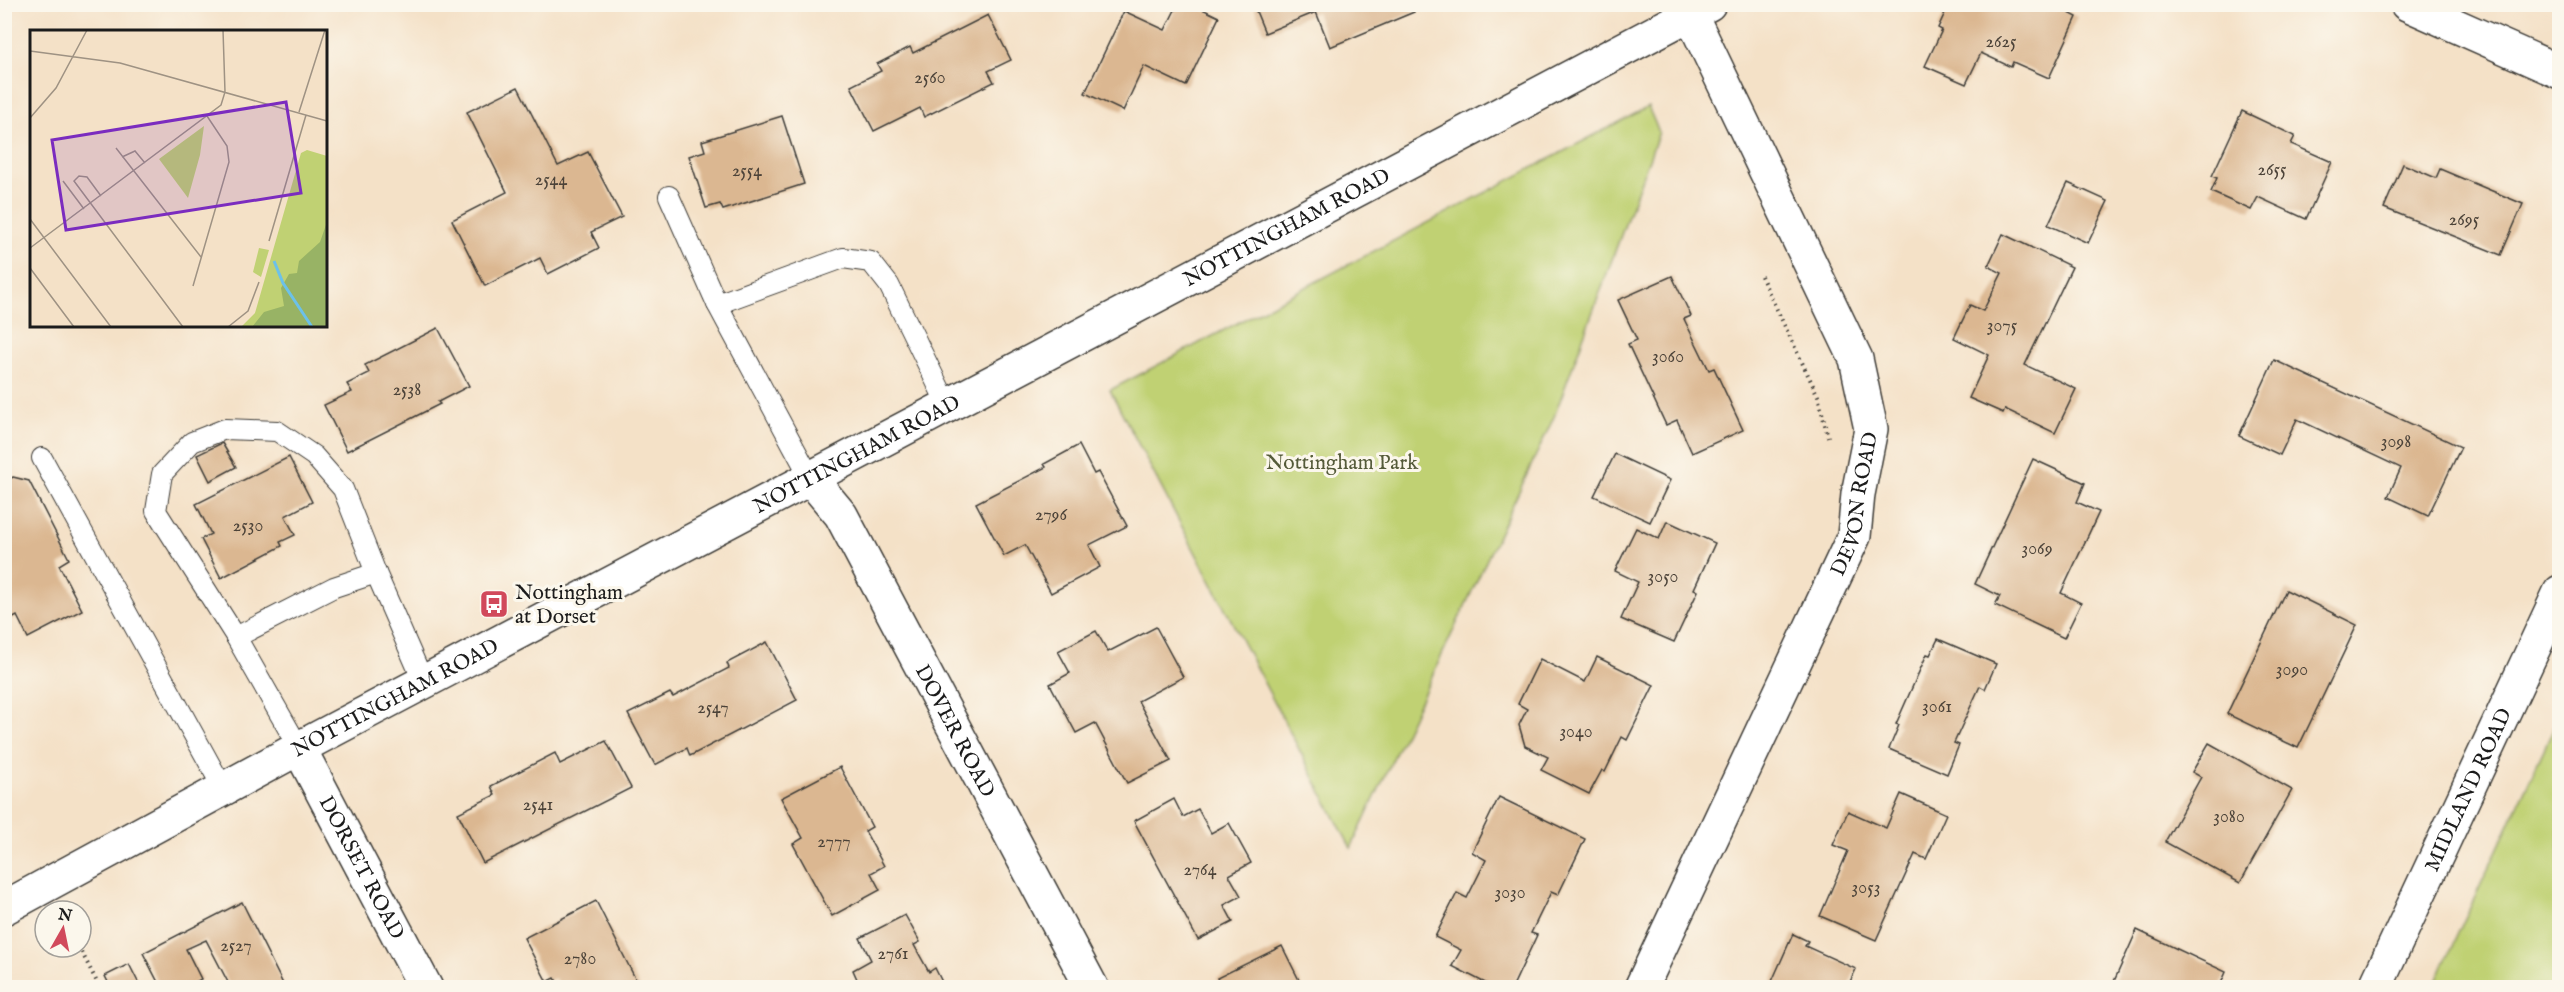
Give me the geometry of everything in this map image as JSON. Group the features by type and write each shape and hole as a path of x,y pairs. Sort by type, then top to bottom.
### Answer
{"street":[{"path":"2407,4 2559,72"},
{"name":"NOTTINGHAM ROAD","path":"4,908 299,748 1700,10"},
{"name":"DEVON ROAD","path":"1641,987 1854,536 1858,494 1871,429 1856,359 1700,10"},
{"name":"DOVER ROAD","path":"811,479 841,515 1092,987"},
{"name":"MIDLAND ROAD","path":"2375,987 2559,592"},
{"name":"DORSET ROAD","path":"299,748 426,987"}],"lane":[{"path":"669,195 717,304 811,479"},
{"path":"717,304 843,258 871,262 889,285 948,406"},
{"path":"299,748 236,637 156,511 162,474 192,442 225,429 277,431 314,456 343,489 376,573 424,683"},
{"path":"42,458 224,790"},
{"path":"236,637 334,587 376,573"}],"path":[{"path":"1761,276 1818,396 1829,442"},
{"path":"85,959 100,987"}],"green space":[{"name":"Nottingham Park","path":"1648,107 1659,132 1554,417 1351,848 1110,390"},
{"path":"2559,717 2559,987 2433,987"}],"building":[{"path":"1178,4 1192,4 1219,17 1186,86 1144,66 1123,111 1085,93 1124,11 1165,30"},
{"path":"1253,4 1411,4 1414,12 1330,47 1316,12 1265,33"},
{"path":"1949,4 2052,4 2077,17 2049,78 2013,62 2011,67 1981,53 1966,84 1925,66 1942,30 1938,28"},
{"path":"988,15 1011,60 988,71 994,82 924,117 920,108 874,131 851,86 881,71 877,64 910,47 913,53"},
{"path":"518,87 558,166 588,152 622,217 591,232 599,248 548,274 540,258 485,286 452,220 507,192 467,112"},
{"path":"2242,111 2295,136 2291,144 2332,162 2306,219 2258,197 2251,210 2211,192 2217,178 2212,176"},
{"path":"782,116 804,184 723,210 720,204 706,208 689,156 705,151 702,141"},
{"path":"2403,164 2436,178 2440,169 2523,204 2501,255 2384,208"},
{"path":"2068,183 2108,201 2088,243 2048,225"},
{"path":"2003,234 2072,267 2025,365 2076,389 2055,433 2005,409 2003,413 1969,398 1989,355 1954,338 1970,305 1983,311 2002,273 1988,266"},
{"path":"1672,276 1691,316 1684,319 1709,370 1714,368 1743,430 1692,453 1677,420 1666,425 1628,344 1637,340 1618,300"},
{"path":"438,328 469,386 438,402 440,404 347,451 324,405 352,392 347,384 369,373 365,365"},
{"path":"2274,360 2461,447 2428,516 2388,497 2401,468 2297,419 2280,455 2239,436"},
{"path":"222,443 236,467 210,481 197,455"},
{"path":"1079,445 1094,474 1098,472 1127,526 1089,545 1100,567 1051,593 1025,545 1004,556 976,503 1046,467 1044,464"},
{"path":"1615,454 1670,480 1650,522 1594,496"},
{"path":"289,457 312,502 285,516 295,535 280,542 282,546 221,578 201,539 211,534 196,504"},
{"path":"2033,459 2085,483 2077,502 2099,512 2061,593 2081,603 2064,638 1995,605 2000,596 1975,584"},
{"path":"13,477 29,481 69,559 59,565 82,610 28,638 17,616 4,623 4,482"},
{"path":"1667,521 1715,543 1694,589 1698,591 1674,642 1621,619 1638,582 1615,571 1636,528 1659,539"},
{"path":"2286,590 2357,625 2298,748 2227,714"},
{"path":"1156,627 1183,677 1138,701 1171,761 1127,783 1095,723 1076,733 1050,684 1070,673 1058,651 1096,631 1108,652"},
{"path":"1938,639 1996,664 1985,689 1980,686 1954,743 1959,745 1947,774 1889,749 1899,725 1896,724 1927,654 1930,655"},
{"path":"767,642 797,700 690,756 687,748 655,765 628,714 670,693 673,697 729,668 727,663"},
{"path":"1597,657 1654,685 1627,740 1622,737 1605,772 1602,770 1589,794 1541,770 1548,757 1525,746 1519,725 1527,709 1518,704 1540,659 1585,682"},
{"path":"606,741 631,788 483,863 458,813 495,795 491,786 555,753 560,764"},
{"path":"2209,743 2292,790 2240,883 2165,842 2201,777 2192,772"},
{"path":"840,767 872,827 865,831 884,866 871,873 880,890 832,916 793,844 803,838 781,798"},
{"path":"1901,794 1946,814 1926,859 1915,854 1876,940 1820,916 1848,851 1833,845 1848,811 1886,828"},
{"path":"1499,797 1585,839 1558,895 1551,892 1531,933 1537,935 1512,988 1495,988 1452,966 1461,950 1435,937 1457,893 1467,898 1486,860 1472,852"},
{"path":"1174,799 1183,817 1198,809 1211,833 1229,823 1251,863 1229,875 1241,896 1224,905 1233,922 1198,940 1134,821"},
{"path":"596,901 640,988 560,988 555,978 547,982 524,938"},
{"path":"242,902 285,988 231,988 206,940 186,949 201,979 185,988 161,988 143,953"},
{"path":"905,915 920,942 914,945 929,972 935,968 945,988 861,988 853,970 871,960 860,938"},
{"path":"2137,930 2226,972 2219,988 2111,988"},
{"path":"1793,934 1808,941 1805,946 1856,969 1847,988 1769,988"},
{"path":"1282,946 1303,988 1222,988 1217,978"},
{"path":"129,964 141,988 111,988 105,976"}],"place":[{"name":"Nottingham at Dorset","path":"494,604"}]}
